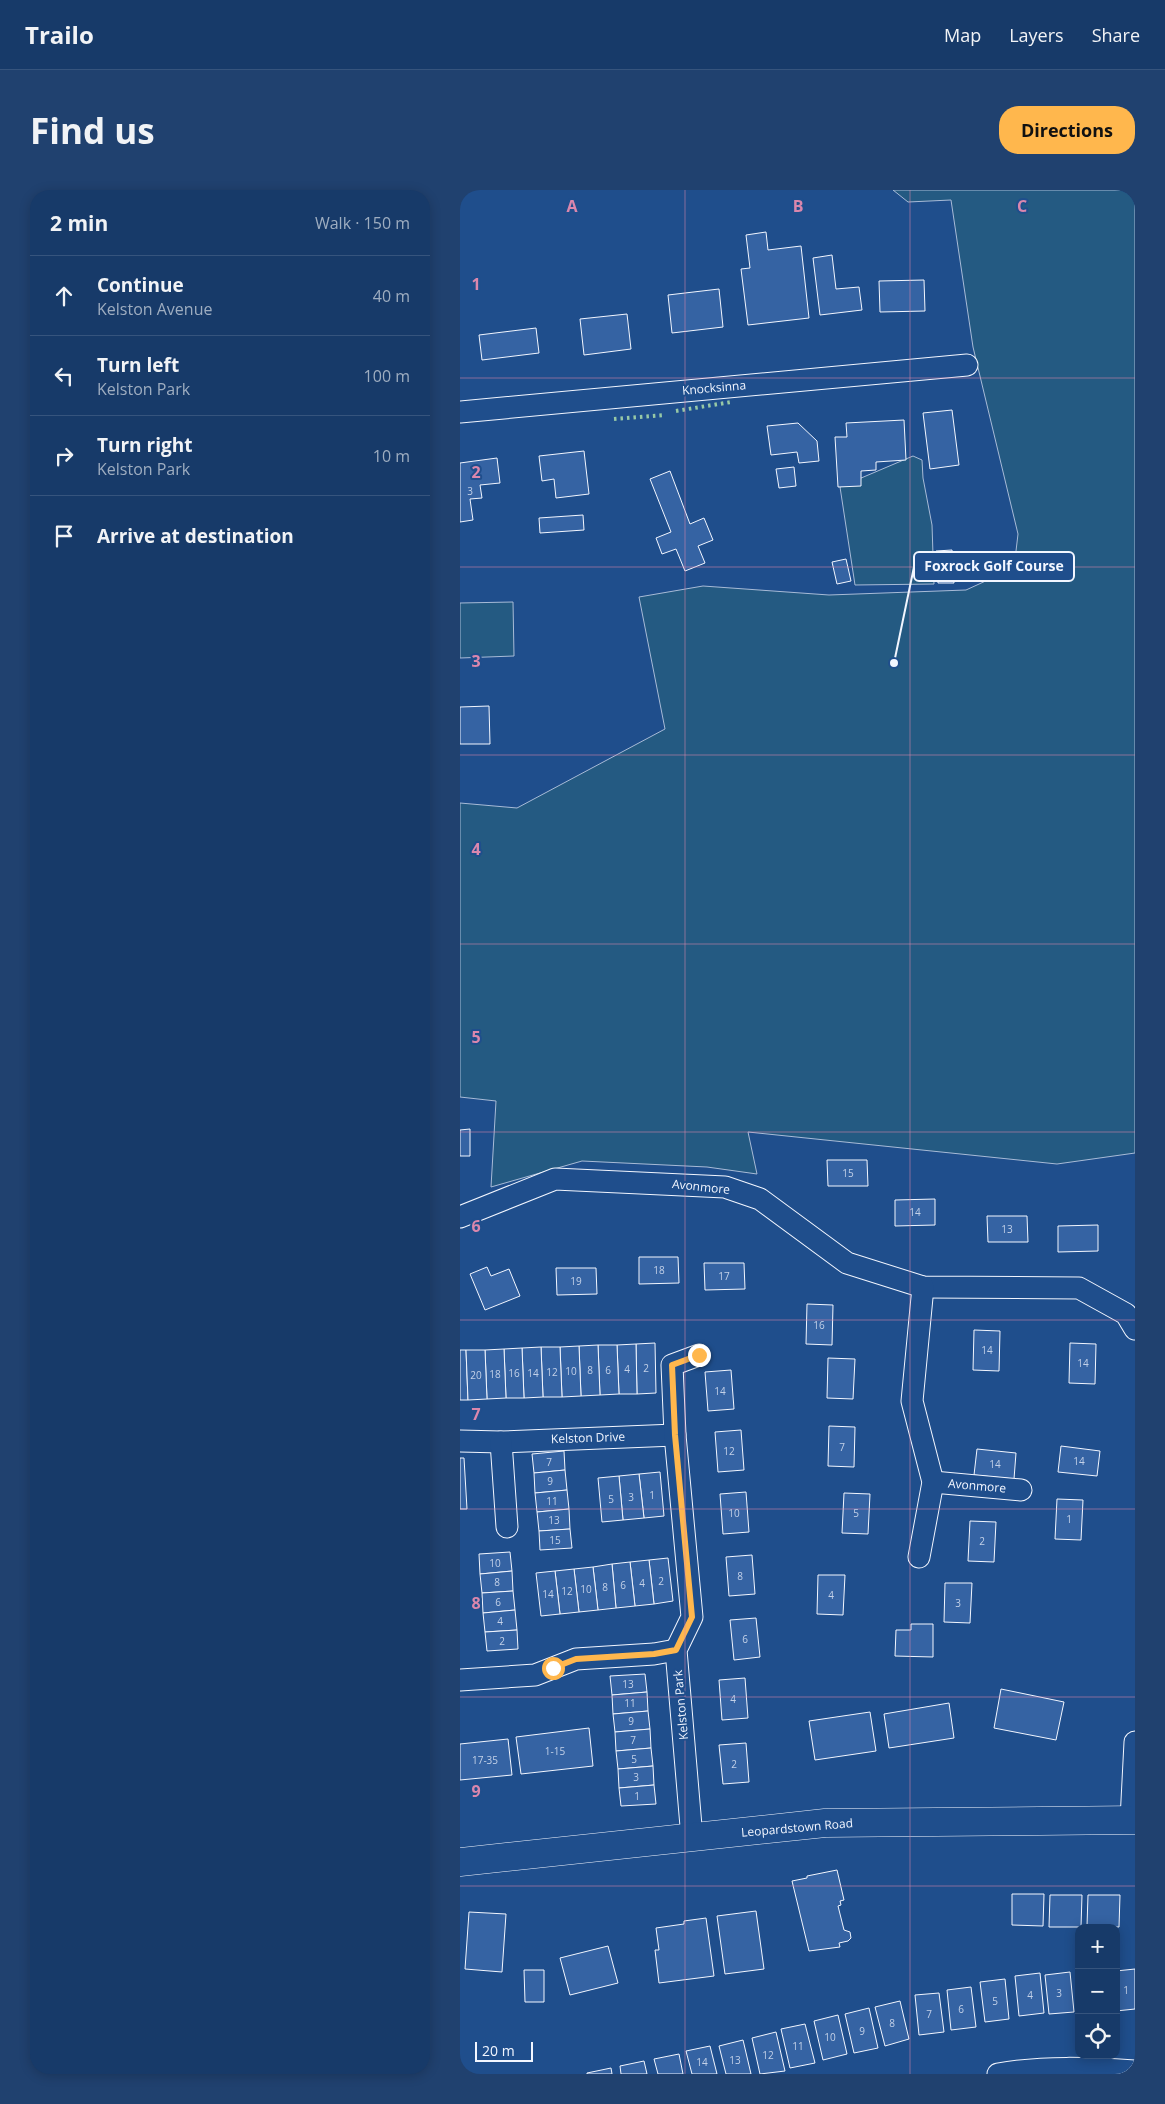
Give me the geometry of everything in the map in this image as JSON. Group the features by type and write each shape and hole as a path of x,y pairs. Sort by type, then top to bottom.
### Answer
{"main road":[{"name":"Leopardstown Road","path":"460,1862 825,1824 1133,1820"}],"street":[{"name":"Knocksinna","path":"460,412 968,365"},
{"name":"Avonmore","path":"460,1217 555,1179 725,1188 760,1199 847,1263 923,1287 1079,1288 1126,1314 1135,1329"},
{"name":"Avonmore","path":"919,1557 933,1482 912,1401 923,1287"},
{"path":"460,1680 535,1675 576,1659 654,1654 676,1650 692,1617 675,1435 672,1365 699,1355"},
{"name":"Kelston Drive","path":"460,1441 501,1442 675,1435"},
{"path":"501,1442 507,1528"},
{"name":"Avonmore","path":"933,1482 1021,1490"},
{"name":"Kelston Park","path":"676,1650 692,1838"},
{"path":"1133,1820 1135,1742"},
{"path":"998,2074 1022,2070 1068,2072 1096,2069 1135,2070"}],"shaded area":[{"path":"893,190 1135,190 1135,1153 1057,1164 748,1132 757,1174 707,1167 582,1161 491,1187 496,1101 460,1097 460,803 517,808 665,729 639,597 703,586 829,595 966,590 1014,568 1018,534 973,347 951,200 908,202"},
{"path":"913,456 922,460 923,478 932,525 934,584 855,585 840,487"},
{"path":"513,602 514,656 460,658 460,603"}],"building":[{"path":"766,232 768,250 801,246 809,318 748,325 741,269 750,268 746,235"},
{"path":"832,255 836,289 859,287 862,310 820,315 813,258"},
{"path":"924,280 925,311 880,312 879,281"},
{"path":"719,289 723,327 672,333 668,295"},
{"path":"627,314 631,349 584,355 580,319"},
{"path":"536,328 539,353 482,360 479,335"},
{"path":"952,410 959,465 930,469 923,413"},
{"path":"904,420 906,460 876,462 876,470 861,471 861,486 838,487 835,437 847,437 846,423"},
{"path":"798,423 817,441 819,461 799,463 797,452 771,455 767,426"},
{"path":"584,451 589,494 556,498 554,479 542,481 539,456"},
{"path":"497,458 500,483 480,485 482,498 470,499 473,520 460,522 460,463"},
{"path":"794,467 796,486 779,488 776,469"},
{"path":"670,471 690,524 704,518 713,540 698,546 705,563 685,571 676,549 662,554 656,538 671,532 650,479"},
{"path":"583,515 584,530 540,533 539,518"},
{"path":"952,550 954,583 938,583 936,551"},
{"path":"846,559 851,581 837,584 832,562"},
{"path":"489,706 490,744 460,744 460,707"},
{"path":"470,1129 470,1156 460,1156 460,1130"},
{"path":"827,1160 867,1160 868,1186 828,1186"},
{"path":"935,1199 935,1225 895,1226 895,1200"},
{"path":"987,1216 1027,1216 1028,1242 988,1242"},
{"path":"1098,1225 1098,1251 1058,1252 1058,1226"},
{"path":"639,1257 678,1257 679,1283 639,1284"},
{"path":"704,1263 744,1263 745,1289 705,1290"},
{"path":"487,1267 491,1276 509,1269 520,1296 485,1310 470,1274"},
{"path":"556,1268 596,1268 597,1294 557,1295"},
{"path":"807,1304 833,1305 832,1345 806,1344"},
{"path":"974,1330 1000,1331 999,1371 973,1370"},
{"path":"655,1343 656,1393 637,1394 636,1344"},
{"path":"1070,1343 1096,1344 1095,1384 1069,1383"},
{"path":"636,1344 637,1394 619,1394 617,1345"},
{"path":"598,1345 617,1345 619,1394 600,1395"},
{"path":"598,1345 600,1395 581,1396 579,1346"},
{"path":"579,1346 581,1396 562,1397 560,1347"},
{"path":"541,1347 560,1347 562,1397 543,1397"},
{"path":"541,1347 543,1397 524,1398 522,1348"},
{"path":"522,1348 524,1398 506,1398 504,1349"},
{"path":"504,1349 506,1398 487,1399 485,1350"},
{"path":"460,1350 466,1350 468,1400 460,1400"},
{"path":"466,1350 485,1350 487,1399 468,1400"},
{"path":"828,1358 855,1359 853,1399 827,1398"},
{"path":"731,1370 734,1409 708,1411 705,1372"},
{"path":"829,1426 855,1427 854,1467 828,1466"},
{"path":"741,1430 744,1470 718,1472 715,1432"},
{"path":"1061,1446 1100,1451 1097,1476 1058,1472"},
{"path":"977,1449 1016,1453 1014,1479 974,1475"},
{"path":"564,1451 565,1470 534,1473 532,1454"},
{"path":"460,1458 464,1458 467,1509 460,1509"},
{"path":"565,1470 567,1490 535,1493 534,1473"},
{"path":"660,1472 664,1516 644,1518 639,1474"},
{"path":"639,1474 644,1518 623,1520 619,1476"},
{"path":"619,1476 623,1520 602,1522 598,1478"},
{"path":"567,1490 569,1509 537,1512 535,1493"},
{"path":"746,1492 749,1532 723,1534 720,1494"},
{"path":"844,1493 870,1494 868,1534 842,1533"},
{"path":"1057,1499 1083,1500 1081,1540 1055,1539"},
{"path":"569,1509 570,1529 539,1531 537,1512"},
{"path":"970,1521 996,1522 994,1562 968,1561"},
{"path":"570,1529 572,1548 540,1550 539,1531"},
{"path":"510,1552 512,1571 480,1574 479,1554"},
{"path":"752,1555 755,1594 729,1596 726,1557"},
{"path":"668,1558 673,1601 654,1604 649,1560"},
{"path":"649,1560 654,1604 635,1606 630,1562"},
{"path":"630,1562 635,1606 616,1608 612,1564"},
{"path":"612,1564 616,1608 598,1610 593,1567"},
{"path":"593,1567 598,1610 579,1612 574,1569"},
{"path":"574,1569 579,1612 560,1614 555,1571"},
{"path":"512,1571 513,1591 482,1593 480,1574"},
{"path":"555,1571 560,1614 541,1616 536,1573"},
{"path":"818,1575 845,1575 843,1615 817,1614"},
{"path":"945,1583 972,1583 970,1623 944,1622"},
{"path":"513,1591 515,1610 483,1613 482,1593"},
{"path":"515,1610 517,1630 485,1632 483,1613"},
{"path":"756,1618 760,1657 734,1660 730,1620"},
{"path":"911,1624 933,1624 933,1657 895,1656 896,1630 911,1630"},
{"path":"517,1630 518,1649 487,1651 485,1632"},
{"path":"645,1674 647,1692 612,1695 610,1676"},
{"path":"745,1678 748,1718 722,1720 719,1680"},
{"path":"1001,1689 1064,1702 1056,1740 994,1728"},
{"path":"647,1692 648,1711 613,1714 612,1695"},
{"path":"949,1703 954,1738 889,1748 884,1714"},
{"path":"648,1711 650,1729 615,1732 613,1714"},
{"path":"870,1712 876,1751 815,1760 809,1721"},
{"path":"589,1728 593,1766 521,1774 516,1737"},
{"path":"650,1729 651,1748 616,1751 615,1732"},
{"path":"508,1739 512,1775 460,1780 460,1744"},
{"path":"746,1743 749,1782 723,1784 719,1745"},
{"path":"651,1748 653,1766 618,1769 616,1751"},
{"path":"653,1766 654,1785 619,1788 618,1769"},
{"path":"654,1785 656,1804 621,1806 619,1788"},
{"path":"837,1870 844,1900 840,1901 841,1905 838,1906 844,1930 850,1932 851,1938 848,1941 839,1943 840,1947 809,1951 792,1881"},
{"path":"1012,1894 1044,1894 1043,1926 1012,1925"},
{"path":"1050,1895 1082,1895 1081,1924 1075,1924 1075,1927 1049,1927"},
{"path":"1088,1895 1120,1895 1119,1924 1087,1924"},
{"path":"756,1911 764,1969 725,1974 717,1916"},
{"path":"469,1912 506,1914 502,1972 465,1969"},
{"path":"706,1918 714,1976 659,1983 655,1950 659,1950 656,1928 684,1924 684,1921"},
{"path":"608,1946 618,1983 570,1995 560,1958"},
{"path":"1135,1969 1135,2009 1120,2011 1120,1971"},
{"path":"524,1970 544,1970 544,2002 525,2002"},
{"path":"1070,1972 1074,2012 1049,2014 1045,1975"},
{"path":"1040,1973 1044,2013 1019,2016 1015,1976"},
{"path":"1005,1979 1009,2019 985,2022 980,1982"},
{"path":"971,1987 976,2027 951,2030 947,1990"},
{"path":"939,1993 944,2032 919,2035 915,1995"},
{"path":"900,2001 909,2039 885,2046 875,2007"},
{"path":"869,2008 878,2048 854,2053 845,2014"},
{"path":"838,2015 847,2054 823,2060 814,2021"},
{"path":"805,2024 815,2063 790,2068 781,2029"},
{"path":"776,2032 785,2071 760,2074 752,2038"},
{"path":"743,2040 751,2074 726,2074 719,2046"},
{"path":"710,2046 717,2074 692,2074 686,2051"},
{"path":"679,2054 683,2074 658,2074 654,2059"},
{"path":"644,2061 647,2074 621,2074 620,2066"},
{"path":"611,2068 612,2074 587,2074 587,2073"}],"hedge":[{"path":"676,411 731,402"},
{"path":"614,419 665,415"}],"place":[{"name":"Foxrock Golf Course","path":"894,663"}],"route":[{"path":"553,1668 576,1659 654,1654 676,1650 692,1617 675,1435 672,1365 699,1355"}]}
